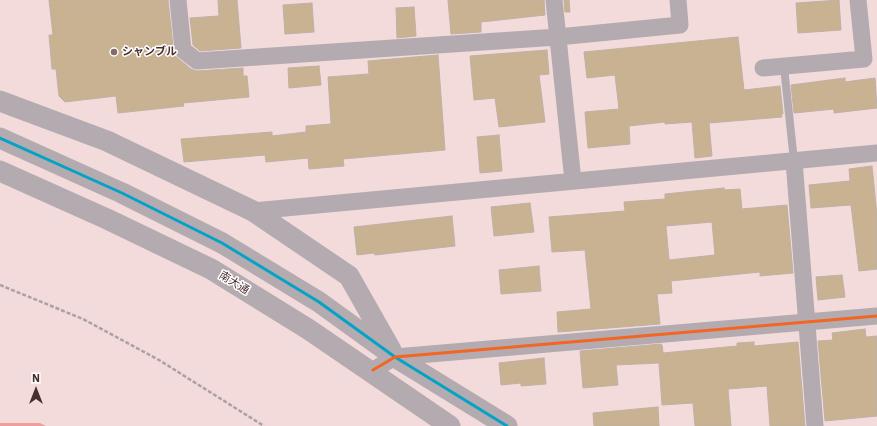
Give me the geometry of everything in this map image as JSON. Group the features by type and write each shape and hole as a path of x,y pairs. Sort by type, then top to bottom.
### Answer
{"street":[{"path":"178,0 183,50 197,61 558,37 680,25 678,0"},
{"path":"554,0 573,181"},
{"path":"763,68 864,59 858,0"},
{"path":"0,101 107,141 253,211 349,276 395,357"},
{"path":"0,138 122,193 222,243 319,302 395,357 507,426"},
{"path":"253,211 877,153"},
{"path":"794,161 815,426"},
{"name":"南大通","path":"0,171 107,219 211,269 308,329 450,426"},
{"path":"370,372 395,357 877,316"}],"lane":[{"path":"784,67 794,161"}],"path":[{"path":"0,285 83,319 159,360 264,426"}],"shaded area":[{"path":"0,423 40,423 46,426 0,426"}],"building":[{"name":"シャンブル","path":"49,0 168,0 174,55 191,69 197,71 243,68 243,76 247,76 249,97 183,103 184,106 118,113 116,96 65,102 59,96 56,69 52,69 49,35 53,35"},
{"path":"218,0 237,0 241,48 200,51 193,45 190,18 219,16"},
{"path":"448,0 544,0 545,15 481,22 481,32 451,34"},
{"path":"564,0 569,0 570,12 565,12"},
{"path":"839,0 841,30 798,33 796,3"},
{"path":"312,3 314,32 285,34 283,5"},
{"path":"414,7 416,36 397,38 396,8"},
{"path":"738,37 744,90 780,86 782,117 709,123 712,156 695,158 692,122 665,124 665,122 629,126 630,144 588,148 585,112 619,109 615,75 587,78 584,52"},
{"path":"547,50 549,74 539,75 545,122 499,127 495,98 474,100 470,56"},
{"path":"438,55 445,150 343,159 344,166 309,169 308,158 266,162 265,155 184,162 181,139 272,132 272,136 306,132 306,126 331,124 328,77 369,74 368,61"},
{"path":"319,66 321,85 289,88 288,68"},
{"path":"845,78 845,82 875,78 877,108 834,113 834,109 794,113 791,85"},
{"path":"499,135 502,171 480,173 477,137"},
{"path":"872,166 877,215 877,269 859,271 851,205 811,208 809,185 850,181 849,169"},
{"path":"724,188 724,190 740,189 742,209 787,205 793,273 760,276 760,272 671,281 672,293 657,294 660,324 558,332 557,312 591,309 585,250 552,252 549,217 625,211 624,202 665,199 665,194","holes":["712,222 715,255 669,260 666,226"]},
{"path":"530,203 534,232 494,236 491,207"},
{"path":"452,216 455,246 375,255 374,253 357,255 354,227"},
{"path":"539,266 541,291 501,294 499,270"},
{"path":"842,275 845,297 818,300 816,277"},
{"path":"865,329 866,337 877,336 877,416 825,421 818,341 833,340 832,333"},
{"path":"754,342 754,346 798,342 805,426 770,426 767,386 728,389 731,426 695,426 693,403 662,405 659,363 616,365 618,385 583,388 580,351 661,344 663,353 737,346 737,343"},
{"path":"544,358 546,384 521,386 521,383 501,385 499,363"},
{"path":"658,407 659,426 594,426 593,413"}],"transit line":[{"path":"0,138 122,193 222,243 319,302 395,357 507,426"},
{"path":"373,370 395,357 877,316"}],"place":[{"name":"シャンブル","path":"114,52"}]}
